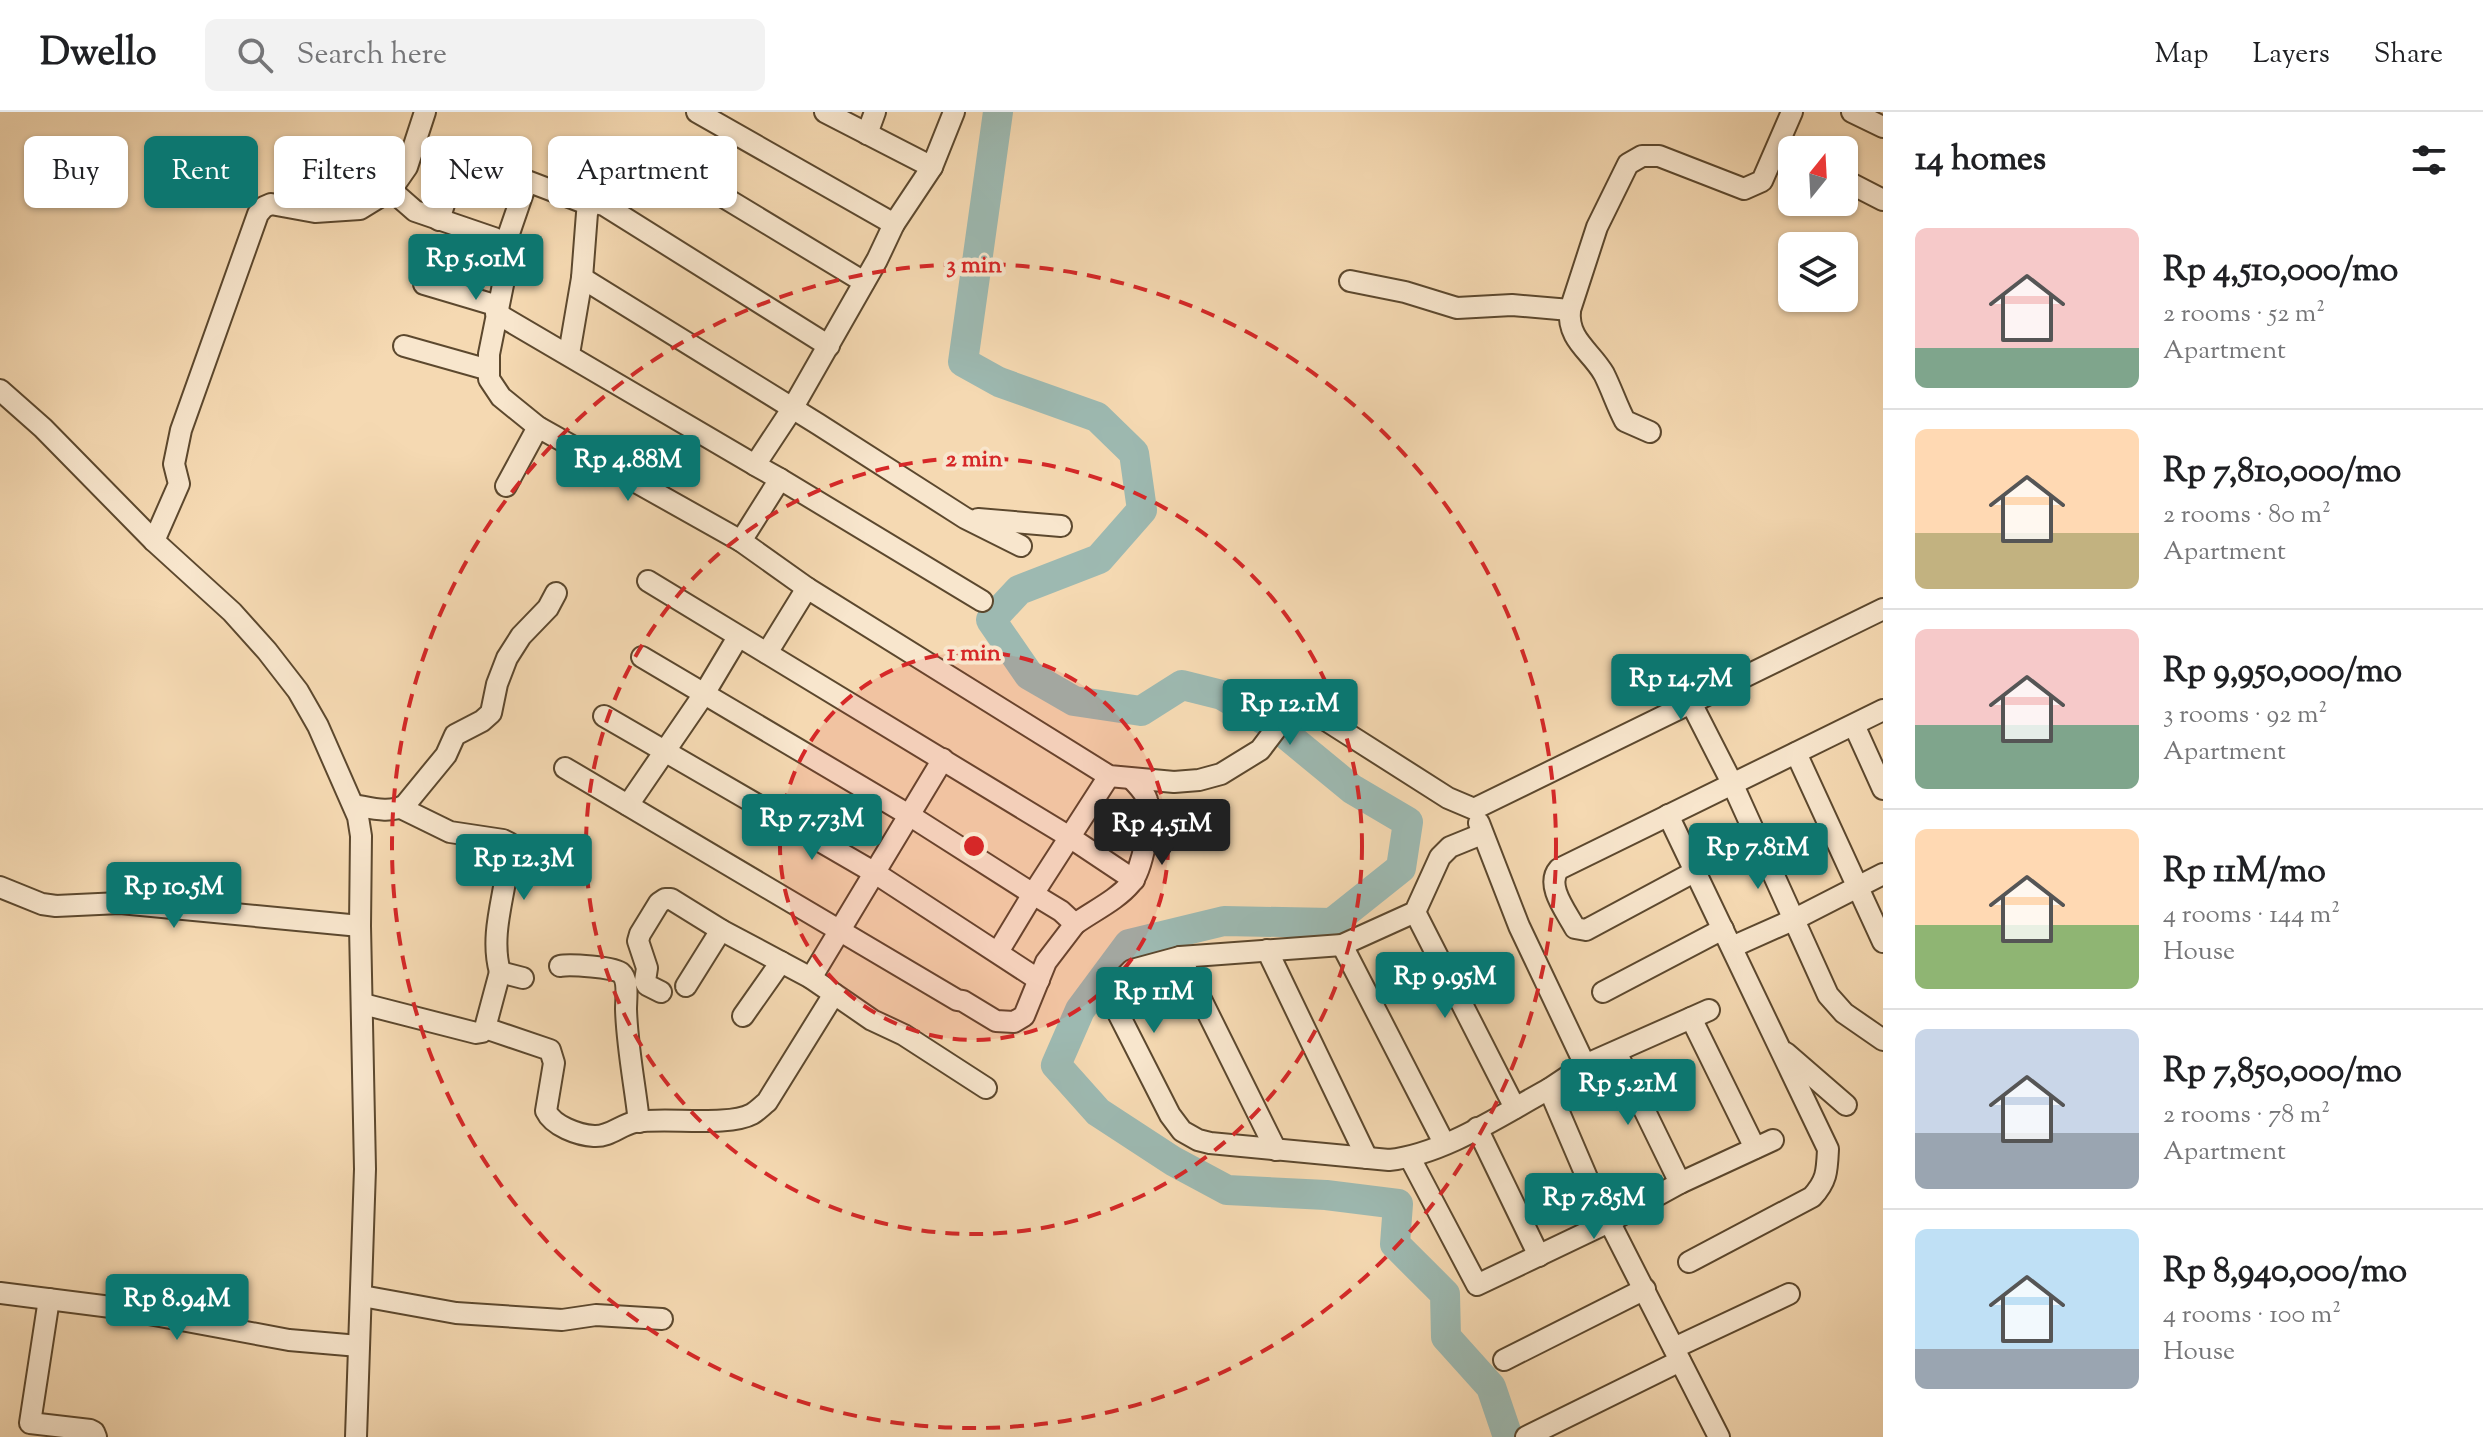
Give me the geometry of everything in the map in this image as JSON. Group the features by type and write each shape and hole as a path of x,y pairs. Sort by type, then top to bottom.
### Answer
{"street":[{"path":"405,170 425,112"},
{"path":"697,112 894,224"},
{"path":"825,112 932,167"},
{"path":"867,134 875,112"},
{"path":"755,465 829,346 894,224 932,167 954,112"},
{"path":"1650,432 1625,421 1603,371 1573,334 1569,323 1570,310 1597,227 1628,164 1642,156 1659,156 1744,189 1762,181 1792,112"},
{"path":"1852,112 1883,127"},
{"path":"548,189 527,181 505,245 508,260 489,354 489,379 501,397 538,427 741,541 807,588 1109,776 1174,782 1221,774 1260,750 1285,717 1303,711 1314,714 1434,790 1468,804 1519,926 1585,1065"},
{"path":"1858,187 1883,200"},
{"path":"405,202 415,211 494,238 505,245"},
{"path":"154,541 179,484 174,464 181,430 258,214 264,207 274,205"},
{"path":"737,205 864,282"},
{"path":"293,208 315,212 362,208"},
{"path":"439,220 443,208"},
{"path":"569,354 590,208"},
{"path":"609,208 829,346"},
{"path":"582,278 965,518 1021,546"},
{"path":"1350,281 1405,292 1457,308 1512,305 1570,310"},
{"path":"424,284 497,309 982,601"},
{"path":"404,346 489,370"},
{"path":"0,390 43,428 154,541 232,612 298,691 332,753 354,805 361,836 365,1169 356,1437"},
{"path":"506,486 538,427"},
{"path":"741,541 780,479"},
{"path":"965,518 1061,526"},
{"path":"648,581 943,759 1134,880"},
{"path":"767,653 807,588"},
{"path":"401,808 446,755 455,735 491,713 507,658 521,636 548,608 556,593"},
{"path":"1689,699 1883,598"},
{"path":"1468,804 1883,609"},
{"path":"628,805 704,694 738,637"},
{"path":"642,657 909,815 1061,911 1075,924"},
{"path":"1689,699 1732,783 1834,1004 1883,1040"},
{"path":"1694,872 1586,930 1575,928 1553,884 1554,875 1559,869 1883,710"},
{"path":"604,716 875,873 1039,980"},
{"path":"1854,725 1883,789"},
{"path":"1796,753 1883,942"},
{"path":"811,978 943,759"},
{"path":"565,768 957,1000 996,1021 1014,1022 1024,1016 1046,962 1075,924 1134,880 1140,864 1149,807 1147,796 1133,780"},
{"path":"998,952 1068,836 1109,776"},
{"path":"354,805 388,810 401,808 450,832 509,843 509,862 497,927 500,972 482,1032 363,1004"},
{"path":"1668,815 1828,1149 1823,1185 1812,1197 1689,1262"},
{"path":"1410,1158 1477,1285 1764,1144 1700,1014 1585,1065 1515,1108 1410,1158 1389,1160 1210,1143 1182,1131 1170,1115 1115,1007 1119,983 1132,970 1180,957 1342,945 1415,912 1440,857 1450,847 1482,834"},
{"path":"1603,992 1727,938 1795,919 1883,874"},
{"path":"0,887 42,904 56,906 120,903 360,926"},
{"path":"661,992 645,981 647,968 638,941 659,903 671,899 721,930 811,978 872,1020 904,1035 986,1088"},
{"path":"1415,912 1515,1108"},
{"path":"686,986 721,930"},
{"path":"1342,945 1444,1143"},
{"path":"1267,950 1367,1158"},
{"path":"1180,957 1276,1150"},
{"path":"743,1016 781,962"},
{"path":"560,966 582,964 594,969 613,969 622,974 639,1122"},
{"path":"500,972 523,978"},
{"path":"485,1028 550,1050 554,1063 546,1111 556,1123 596,1136 639,1122 734,1119 754,1113 767,1102 834,994"},
{"path":"1779,1046 1846,1105"},
{"path":"1616,1052 1680,1183"},
{"path":"1549,1089 1588,1180 1716,1432 1694,1437"},
{"path":"1477,1128 1539,1256"},
{"path":"1504,1360 1645,1289"},
{"path":"0,1293 111,1307 289,1340 359,1346"},
{"path":"1526,1437 1789,1294"},
{"path":"362,1296 470,1314 562,1320 596,1315 662,1319"},
{"path":"49,1299 30,1423 90,1430 96,1437"}],"waterway":[{"path":"998,112 963,362 999,382 1097,417 1134,453 1142,510 1099,559 1019,590 991,620 1029,675 1074,701 1141,711 1182,685 1222,695 1278,728 1352,789 1408,822 1401,868 1332,923 1224,921 1129,944 1080,1010 1056,1065 1098,1112 1173,1161 1227,1190 1326,1195 1398,1204 1395,1244 1445,1294 1446,1337 1491,1387 1508,1437"}]}
